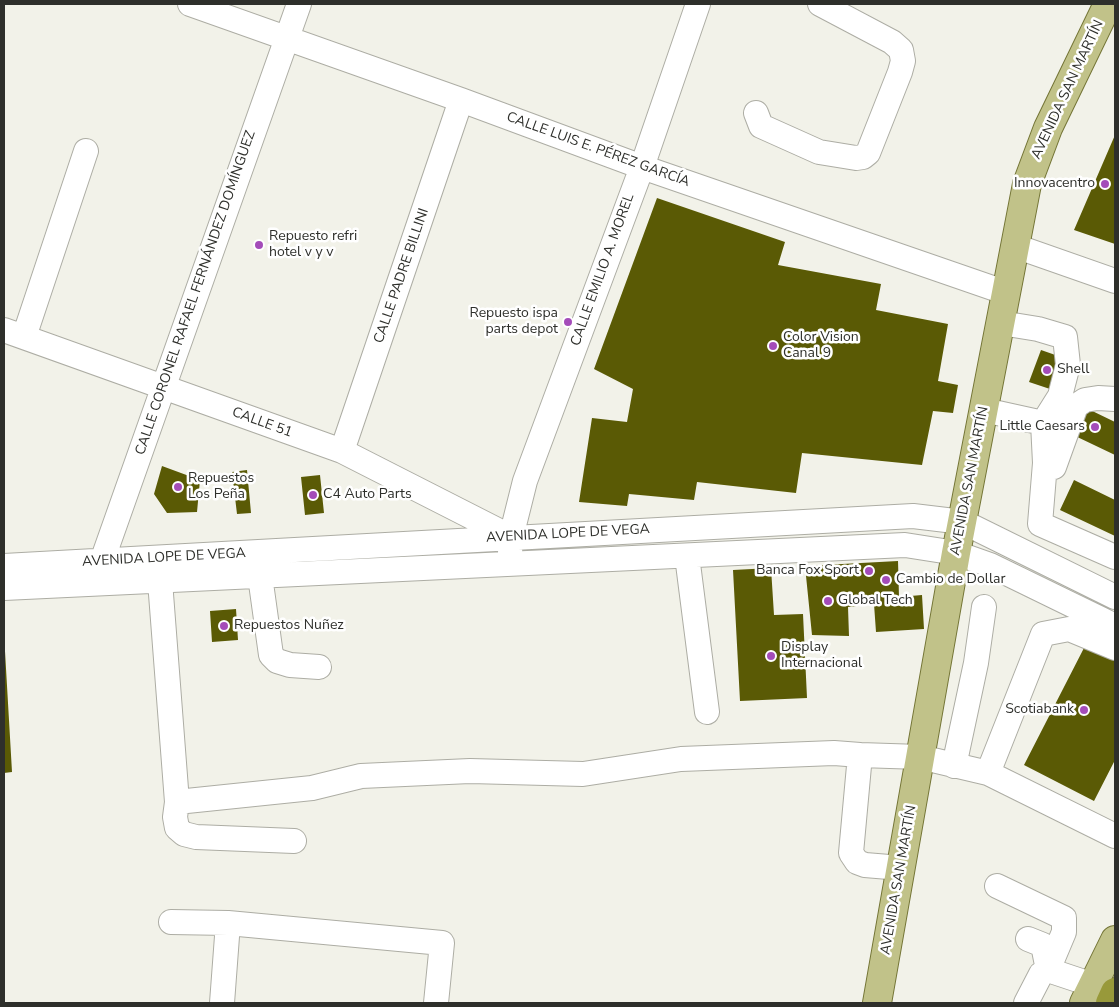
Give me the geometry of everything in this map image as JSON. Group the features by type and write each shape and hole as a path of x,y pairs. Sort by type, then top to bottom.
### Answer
{"main road":[{"name":"AVENIDA SAN MARTÍN","path":"877,1003 956,554 1027,184 1045,138 1108,4"},
{"path":"1100,996 1115,940"}],"street":[{"name":"CALLE LUIS E. PÉREZ GARCÍA","path":"190,4 461,100 642,167 1007,293"},
{"name":"CALLE CORONEL RAFAEL FERNÁNDEZ DOMÍNGUEZ","path":"100,573 298,4"},
{"name":"CALLE EMILIO A. MOREL","path":"510,564 511,537 526,481 642,167 698,4"},
{"path":"756,114 761,126 819,152 856,158 863,157 868,153 900,72 903,61 900,50 892,42 820,4"},
{"name":"CALLE PADRE BILLINI","path":"342,451 461,100"},
{"path":"14,334 86,151"},
{"path":"1015,246 1115,281"},
{"path":"1001,324 1038,329 1065,337 1068,365 1060,396 1043,423 1045,463 1040,524 1024,552"},
{"name":"CALLE 51","path":"14,334 342,451 511,537"},
{"path":"1054,467 1076,406 1086,400 1098,398 1115,399"},
{"path":"984,410 1043,423"},
{"name":"AVENIDA LOPE DE VEGA","path":"4,588 100,573 511,537 913,516 963,522 1115,597"},
{"path":"1040,524 1115,557"},
{"name":"AVENIDA LOPE DE VEGA","path":"4,566 100,573 160,581 905,545 956,554 990,565 1074,619 1115,626"},
{"path":"687,556 707,712"},
{"path":"260,576 271,655 277,661 290,665 319,667"},
{"path":"160,581 177,802 177,828 184,834 196,837 294,841"},
{"path":"954,766 976,663 984,607"},
{"path":"988,773 1042,634 1074,619 1115,648"},
{"path":"177,802 312,788 362,776 470,772 583,774 681,759 834,753 920,757 988,773 1113,831"},
{"path":"860,755 852,853 857,862 866,865 901,868"},
{"path":"997,886 1064,918 1064,932 1048,970 1041,974 1026,1003"},
{"path":"171,922 228,923 442,943 436,1003"},
{"path":"222,1003 228,923"},
{"path":"1028,939 1043,945 1048,970"},
{"path":"1048,970 1100,996"}],"building":[{"name":"Innovacentro","path":"1115,135 1115,244 1074,230"},
{"name":"Color Vision Canal 9","path":"657,198 785,242 778,265 881,284 876,310 948,324 938,381 958,385 953,413 933,411 922,465 802,453 796,493 697,482 694,500 629,494 627,506 579,502 592,418 627,422 633,389 594,369"},
{"name":"Shell","path":"1041,350 1064,358 1053,390 1029,382"},
{"path":"1084,407 1115,422 1115,455 1071,434"},
{"name":"Repuestos Los Peña","path":"162,466 200,480 197,512 167,513 154,494"},
{"path":"247,470 251,513 237,514 232,472"},
{"name":"C4 Auto Parts","path":"320,475 324,513 305,515 301,477"},
{"path":"1074,480 1115,500 1115,536 1060,510"},
{"path":"898,561 899,597 922,595 924,629 876,632 874,604 848,607 849,636 812,635 805,566"},
{"name":"Display Internacional","path":"771,568 774,615 803,614 807,698 740,701 733,570"},
{"name":"Repuestos Nuñez","path":"236,609 238,640 212,642 210,611"},
{"path":"4,634 12,772 4,773"},
{"name":"Scotiabank","path":"1085,646 1115,661 1115,760 1094,801 1024,765"}],"place":[{"name":"Innovacentro","path":"1105,184"},
{"name":"Repuesto refri hotel v y v","path":"259,245"},
{"name":"Repuesto ispa parts depot","path":"568,322"},
{"name":"Color Vision Canal 9","path":"773,346"},
{"name":"Shell","path":"1047,370"},
{"name":"Little Caesars","path":"1095,427"},
{"name":"Repuestos Los Peña","path":"178,487"},
{"name":"C4 Auto Parts","path":"313,495"},
{"name":"Banca Fox Sport","path":"869,571"},
{"name":"Cambio de Dollar","path":"886,580"},
{"name":"Global Tech","path":"828,601"},
{"name":"Repuestos Nuñez","path":"224,626"},
{"name":"Display Internacional","path":"771,656"},
{"name":"Scotiabank","path":"1084,710"}]}
